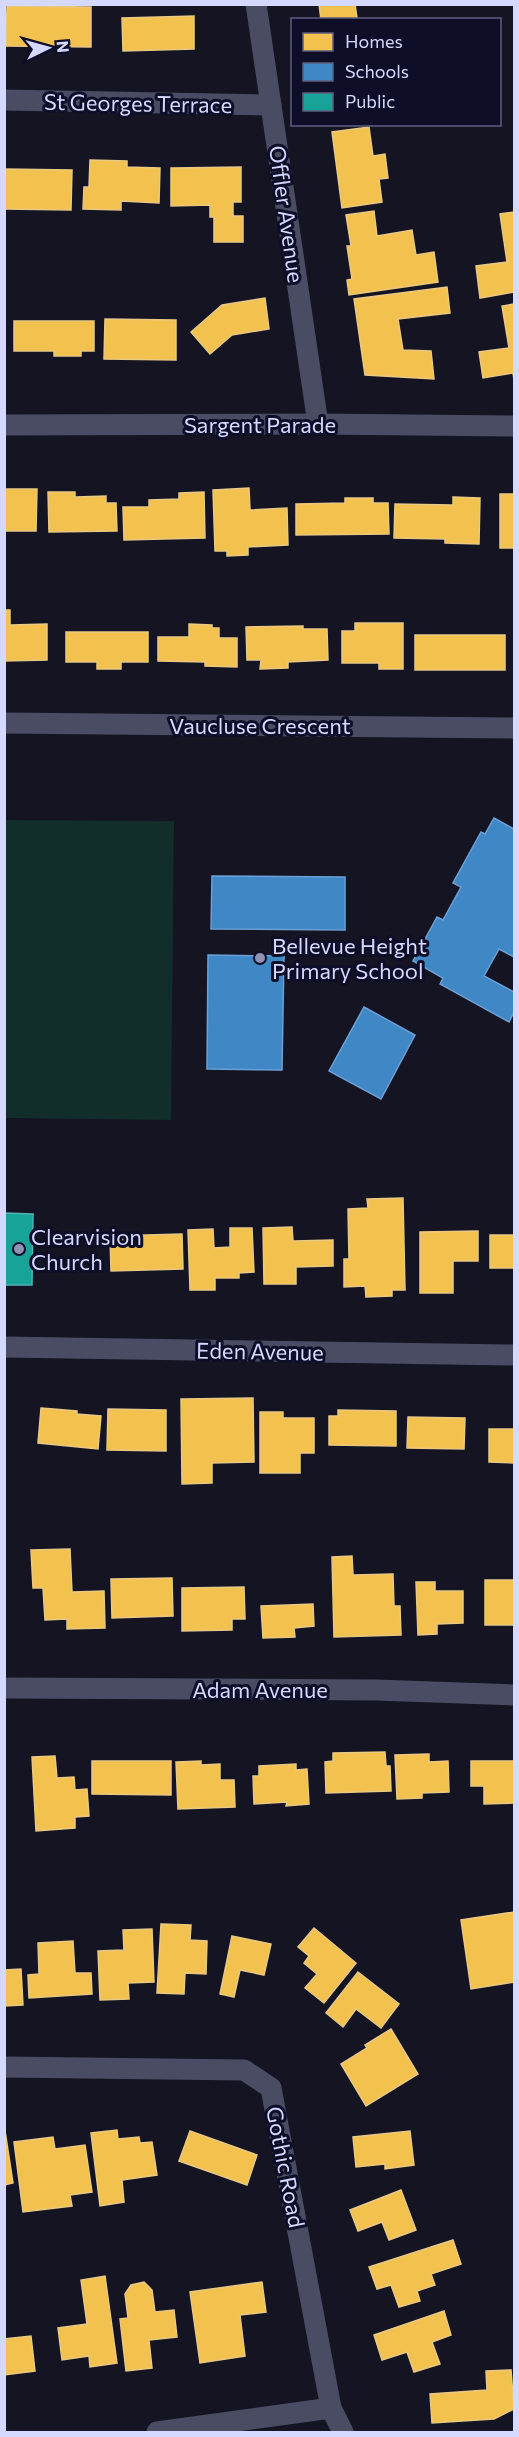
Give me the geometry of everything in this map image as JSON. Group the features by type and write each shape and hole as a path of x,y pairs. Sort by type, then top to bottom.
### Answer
{"street":[{"name":"Offler Avenue","path":"256,4 318,424"},
{"name":"St Georges Terrace","path":"4,100 271,105"},
{"name":"Sargent Parade","path":"4,425 514,426"},
{"name":"Vaucluse Crescent","path":"4,723 514,728"},
{"name":"Eden Avenue","path":"4,1347 514,1355"},
{"name":"Adam Avenue","path":"4,1688 376,1690 514,1695"},
{"name":"Gothic Road","path":"4,2067 244,2070 271,2088 331,2408 343,2433"},
{"path":"157,2433 331,2408"}],"green space":[{"path":"5,820 174,821 171,1120 5,1118"}],"building: Homes":[{"path":"319,4 355,4 357,18 321,18"},
{"path":"7,6 91,7 91,47 6,46"},
{"path":"194,16 194,49 123,51 122,18"},
{"path":"369,127 373,156 385,154 388,178 379,179 382,202 342,208 332,132"},
{"path":"90,160 127,161 127,167 160,168 159,203 121,201 121,210 83,209 84,187 89,187"},
{"path":"241,167 241,202 233,202 233,216 243,216 243,242 214,242 214,217 210,217 210,205 171,206 171,168"},
{"path":"4,169 72,170 71,210 4,209"},
{"path":"374,211 377,236 412,230 416,255 434,252 438,282 349,295 347,280 352,279 347,246 351,246 346,215"},
{"path":"514,212 514,292 480,298 476,266 507,262 500,214"},
{"path":"447,287 450,313 398,319 403,350 431,351 434,379 365,375 354,299"},
{"path":"265,298 269,329 232,335 210,354 191,332 222,305"},
{"path":"514,304 514,380 513,373 483,378 479,352 509,348 502,306"},
{"path":"105,319 176,320 176,360 104,359"},
{"path":"14,321 94,321 94,351 81,351 81,356 54,356 54,351 14,351"},
{"path":"249,488 250,510 287,508 288,545 248,547 248,555 227,556 227,551 215,551 213,490"},
{"path":"4,489 37,489 36,531 4,531"},
{"path":"48,492 75,492 75,497 106,496 106,503 116,503 117,531 49,532"},
{"path":"204,492 205,538 124,540 123,507 149,507 149,500 179,499 179,493"},
{"path":"500,494 514,494 514,548 500,548"},
{"path":"453,497 480,498 479,544 445,543 445,539 394,538 395,504 453,505"},
{"path":"345,498 373,498 373,503 388,503 389,534 296,535 296,504 345,503"},
{"path":"4,610 10,610 10,625 47,624 47,660 4,661"},
{"path":"355,623 403,623 403,669 379,669 379,663 342,663 342,631 355,631"},
{"path":"189,624 212,625 212,628 219,628 219,638 237,638 237,667 205,666 205,662 158,661 158,637 189,637"},
{"path":"303,626 303,629 327,629 328,660 288,662 288,668 260,669 261,660 247,660 246,627"},
{"path":"66,632 148,632 148,662 121,662 121,669 97,669 97,662 66,662"},
{"path":"415,635 505,635 505,670 415,670"},
{"path":"403,1198 405,1290 392,1290 392,1296 366,1297 365,1286 344,1287 344,1259 349,1259 348,1209 368,1208 367,1199"},
{"path":"292,1227 293,1241 333,1240 333,1266 296,1267 296,1284 264,1284 263,1228"},
{"path":"230,1228 252,1228 254,1272 239,1273 239,1278 215,1278 215,1290 190,1290 188,1230 213,1229 214,1248 230,1247"},
{"path":"478,1231 478,1261 453,1261 453,1293 420,1293 420,1232"},
{"path":"182,1234 183,1269 111,1271 110,1236"},
{"path":"490,1235 514,1235 514,1268 490,1268"},
{"path":"253,1398 254,1462 212,1463 212,1483 182,1484 181,1399"},
{"path":"41,1408 101,1416 98,1449 38,1443"},
{"path":"108,1409 166,1410 166,1451 107,1450"},
{"path":"338,1410 396,1411 396,1446 329,1445 329,1416 338,1416"},
{"path":"260,1412 283,1412 283,1418 314,1418 314,1453 300,1453 300,1473 260,1473"},
{"path":"408,1417 465,1418 464,1449 407,1448"},
{"path":"489,1429 514,1429 514,1463 489,1462"},
{"path":"70,1549 72,1592 104,1591 105,1628 67,1629 67,1619 45,1620 43,1588 33,1588 31,1550"},
{"path":"352,1556 353,1575 393,1574 394,1606 400,1606 401,1635 334,1637 332,1557"},
{"path":"172,1578 173,1616 112,1618 111,1579"},
{"path":"485,1580 514,1580 514,1625 485,1625"},
{"path":"416,1582 435,1582 435,1591 463,1591 463,1623 437,1624 437,1634 418,1635"},
{"path":"244,1587 245,1619 232,1619 232,1630 182,1631 182,1588"},
{"path":"313,1604 314,1626 294,1628 295,1637 263,1638 261,1606"},
{"path":"385,1752 386,1766 390,1766 391,1791 326,1793 325,1762 333,1761 333,1753"},
{"path":"429,1754 429,1762 448,1761 449,1792 422,1793 422,1798 397,1799 395,1755"},
{"path":"55,1756 57,1778 74,1777 75,1790 87,1789 89,1816 75,1817 75,1828 36,1831 32,1757"},
{"path":"92,1761 171,1761 171,1795 92,1794"},
{"path":"201,1761 201,1765 220,1764 220,1780 234,1780 235,1807 178,1809 176,1762"},
{"path":"471,1761 514,1761 514,1803 484,1804 484,1786 471,1786"},
{"path":"296,1764 296,1770 307,1769 309,1804 286,1806 287,1802 254,1804 253,1776 259,1776 259,1766"},
{"path":"514,1912 514,1982 471,1989 461,1920"},
{"path":"161,1924 191,1925 190,1940 207,1941 206,1974 185,1973 184,1994 157,1993"},
{"path":"314,1928 356,1963 324,2003 305,1988 317,1974 304,1963 309,1956 298,1947"},
{"path":"152,1929 154,1982 128,1983 129,1999 100,2000 98,1951 124,1950 123,1930"},
{"path":"232,1936 271,1944 264,1975 240,1970 234,1997 220,1994"},
{"path":"73,1941 75,1973 91,1973 92,1994 29,1998 28,1975 39,1974 38,1943"},
{"path":"21,1969 23,2005 4,2006 4,1970"},
{"path":"358,1972 399,2004 381,2028 356,2009 343,2027 326,2013"},
{"path":"391,2029 418,2074 366,2106 341,2064 367,2048 365,2045"},
{"path":"4,2124 13,2183 4,2185"},
{"path":"117,2130 118,2139 139,2137 140,2143 152,2142 157,2175 122,2180 124,2202 100,2206 91,2133"},
{"path":"190,2131 257,2155 247,2185 179,2161"},
{"path":"410,2131 414,2165 385,2169 385,2164 356,2167 353,2137"},
{"path":"53,2137 55,2149 85,2145 92,2192 70,2195 72,2206 23,2212 14,2142"},
{"path":"401,2190 416,2230 389,2240 382,2222 358,2231 350,2210"},
{"path":"453,2240 461,2264 431,2274 435,2285 417,2291 420,2301 399,2307 391,2285 377,2289 369,2267"},
{"path":"105,2276 117,2363 90,2367 89,2356 62,2360 58,2328 87,2324 81,2280"},
{"path":"144,2282 152,2290 155,2312 174,2310 177,2337 149,2340 152,2368 126,2371 120,2319 128,2318 125,2294 131,2285"},
{"path":"262,2282 266,2312 240,2315 245,2356 200,2363 190,2292"},
{"path":"444,2311 451,2335 432,2342 440,2364 414,2372 407,2352 382,2360 374,2335"},
{"path":"31,2336 35,2371 4,2375 4,2339"},
{"path":"511,2370 514,2409 494,2419 432,2423 430,2394 487,2390 486,2371"}],"building: Schools":[{"path":"494,818 514,829 514,957 499,949 484,976 514,992 514,1012 509,1022 440,984 443,978 413,961 437,917 443,920 461,887 453,883 481,832 485,834"},
{"path":"212,876 345,877 345,930 211,929"},
{"path":"208,955 284,956 282,1070 207,1069"},
{"path":"364,1007 415,1035 381,1099 329,1071"}],"building: Public":[{"name":"Clearvision Church","path":"4,1213 33,1214 32,1285 4,1285"}],"place":[{"name":"Bellevue Height Primary School","path":"260,958"},
{"name":"Clearvision Church","path":"19,1249"}]}
